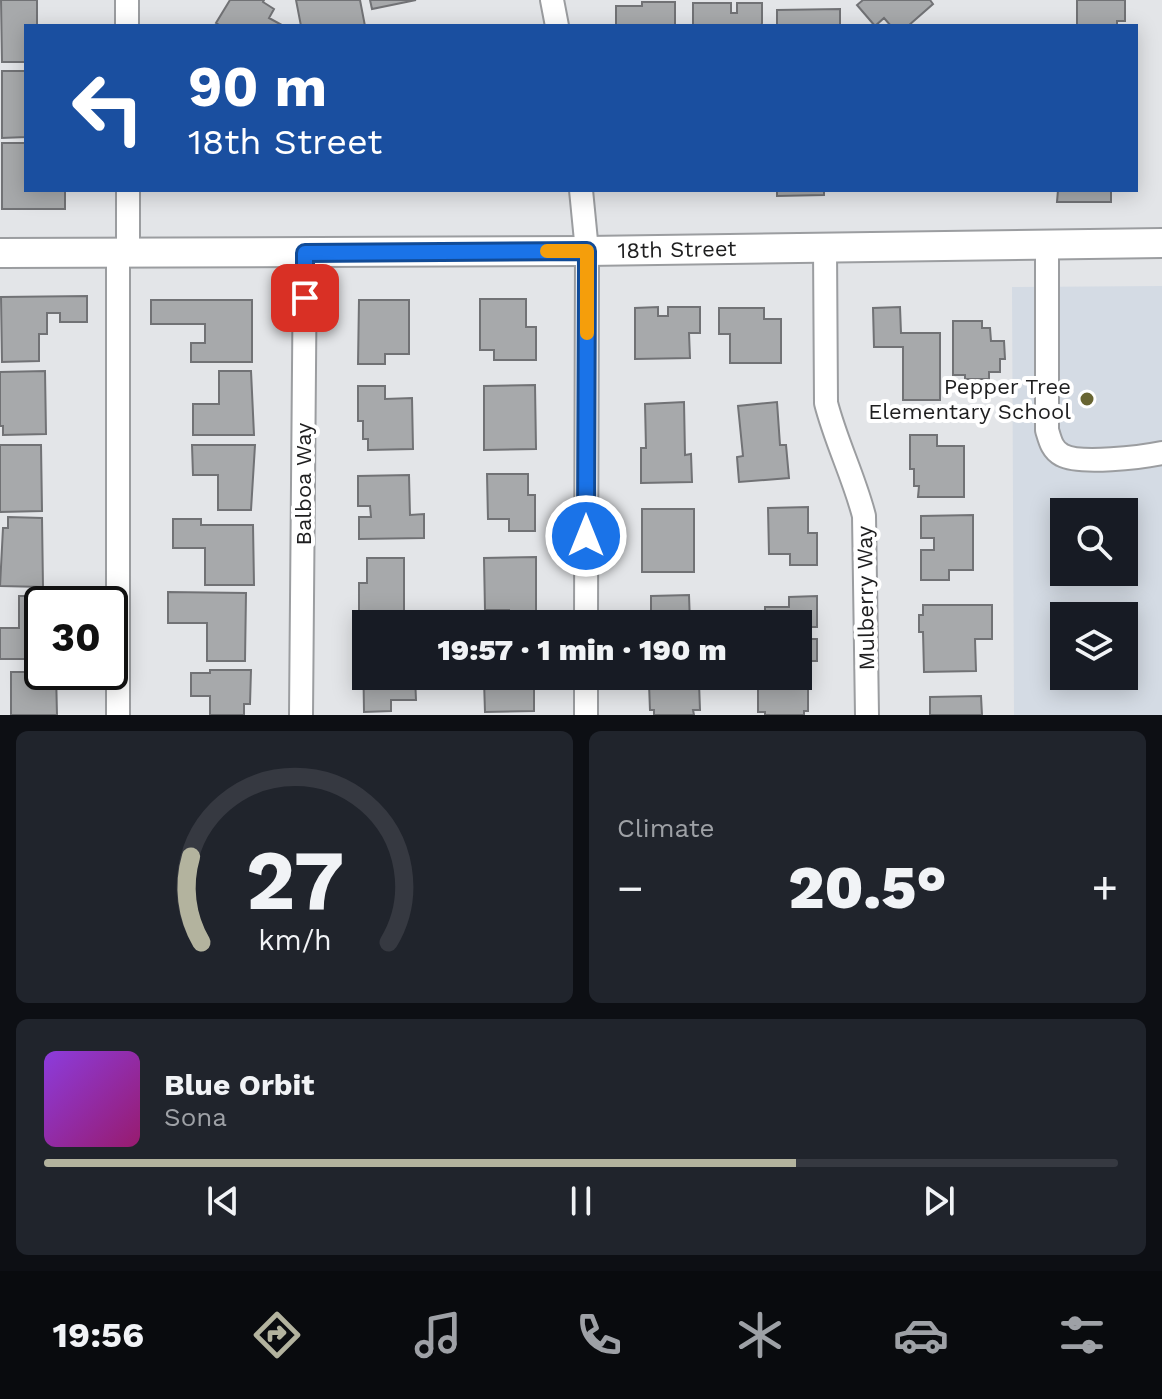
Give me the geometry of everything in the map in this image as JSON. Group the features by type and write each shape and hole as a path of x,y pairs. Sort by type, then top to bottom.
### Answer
{"main road":[{"name":"18th Street","path":"0,253 587,251 1162,243"}],"street":[{"path":"127,0 127,24"},
{"path":"552,0 557,24"},
{"path":"118,715 123,253 128,192"},
{"path":"581,192 587,251 586,610"},
{"path":"1047,244 1047,430 1051,445 1061,455 1073,459 1139,458 1162,453"},
{"name":"Mulberry Way","path":"825,247 826,403 864,516 867,715"},
{"name":"Balboa Way","path":"301,715 305,253"},
{"path":"586,690 586,715"}],"shaded area":[{"name":"Pepper Tree Elementary School","path":"1162,286 1162,715 1014,715 1012,287"}],"building":[{"path":"1,0 37,0 37,24 24,24 24,62 2,62"},
{"path":"230,0 264,0 274,9 269,18 280,24 218,24"},
{"path":"296,0 360,0 365,24 301,24"},
{"path":"370,0 416,0 372,9"},
{"path":"863,0 930,0 933,4 910,24 889,24 884,18 873,24 857,5"},
{"path":"1077,0 1125,0 1125,21 1117,21 1117,24 1077,24"},
{"path":"642,2 675,2 675,24 616,24 616,6 642,6"},
{"path":"693,3 731,3 731,13 737,13 737,3 762,3 762,24 693,24"},
{"path":"840,9 840,24 777,24 777,10"},
{"path":"2,71 24,71 24,137 2,138"},
{"path":"2,143 24,143 24,192 65,192 65,209 2,209"},
{"path":"777,192 824,192 824,195 777,196"},
{"path":"1058,192 1111,192 1111,202 1057,202"},
{"path":"87,296 87,322 60,322 60,313 47,313 47,334 39,334 39,361 2,362 1,297"},
{"path":"480,299 526,299 526,327 536,327 536,360 494,360 494,350 480,350"},
{"path":"151,300 252,300 252,362 191,362 191,343 205,343 205,324 151,324"},
{"path":"359,300 409,300 409,354 385,354 385,364 358,364"},
{"path":"658,307 658,316 668,316 668,307 700,307 700,333 689,333 690,358 635,359 635,308"},
{"path":"900,307 901,333 940,333 940,400 903,400 903,347 874,347 873,308"},
{"path":"719,308 764,308 764,319 781,319 781,363 730,363 730,334 719,334"},
{"path":"953,321 982,321 982,328 990,328 991,341 1004,341 1005,359 1000,359 1000,372 989,372 989,379 965,379 965,375 953,375"},
{"path":"45,371 46,434 3,435 3,426 0,426 0,372"},
{"path":"219,371 251,371 254,435 193,435 193,404 219,404"},
{"path":"535,385 536,449 484,450 484,386"},
{"path":"358,386 385,386 385,399 412,398 413,449 368,450 368,439 363,439 363,421 358,421"},
{"path":"684,402 685,455 691,454 692,482 641,483 641,448 646,448 645,404"},
{"path":"777,402 780,445 786,445 789,478 739,482 737,457 743,456 738,406"},
{"path":"910,435 937,435 937,446 964,446 964,497 918,497 919,486 914,486 914,469 910,469"},
{"path":"0,445 41,445 42,511 0,512"},
{"path":"192,445 255,445 251,510 218,510 218,475 193,475"},
{"path":"487,474 528,474 528,495 535,495 535,531 509,531 509,519 488,519"},
{"path":"409,475 410,515 424,514 424,538 359,539 359,517 371,517 370,506 358,506 358,476"},
{"path":"808,507 808,533 817,533 817,565 790,565 790,554 769,554 768,508"},
{"path":"642,509 694,509 694,572 642,572"},
{"path":"973,515 973,570 949,570 949,580 921,580 921,550 934,550 934,538 921,538 921,516"},
{"path":"8,517 42,518 43,586 0,586 3,528 8,528"},
{"path":"173,519 201,519 201,525 253,525 254,585 205,585 205,548 173,548"},
{"path":"536,557 536,610 485,610 484,558"},
{"path":"367,558 404,558 404,610 359,610 359,583 367,583"},
{"path":"168,592 246,593 245,661 207,661 207,623 168,623"},
{"path":"689,595 690,610 651,610 651,596"},
{"path":"19,596 24,596 24,659 0,659 0,628 19,628"},
{"path":"817,596 817,627 812,627 812,610 765,610 765,607 789,607 789,597"},
{"path":"923,605 992,605 992,639 975,639 976,671 924,672 923,632 919,632 919,615 923,615"},
{"path":"812,639 817,639 817,661 812,661"},
{"path":"210,670 251,670 250,704 244,704 244,715 210,715 210,696 191,696 191,673 210,673"},
{"path":"11,672 24,672 24,690 56,690 57,715 11,715"},
{"path":"364,690 416,690 416,700 391,700 391,711 364,712"},
{"path":"484,690 534,690 534,711 485,712"},
{"path":"649,690 699,690 700,710 693,710 694,715 654,715 654,710 650,710"},
{"path":"758,690 808,690 808,711 804,711 804,715 765,715 765,712 758,712"},
{"path":"981,696 982,715 930,715 930,697"}],"slow traffic":[{"path":"547,251 587,251 587,333"}],"place":[{"name":"Pepper Tree Elementary School","path":"1087,399"}],"route":[{"path":"305,298 305,253 587,251 586,536"}]}
